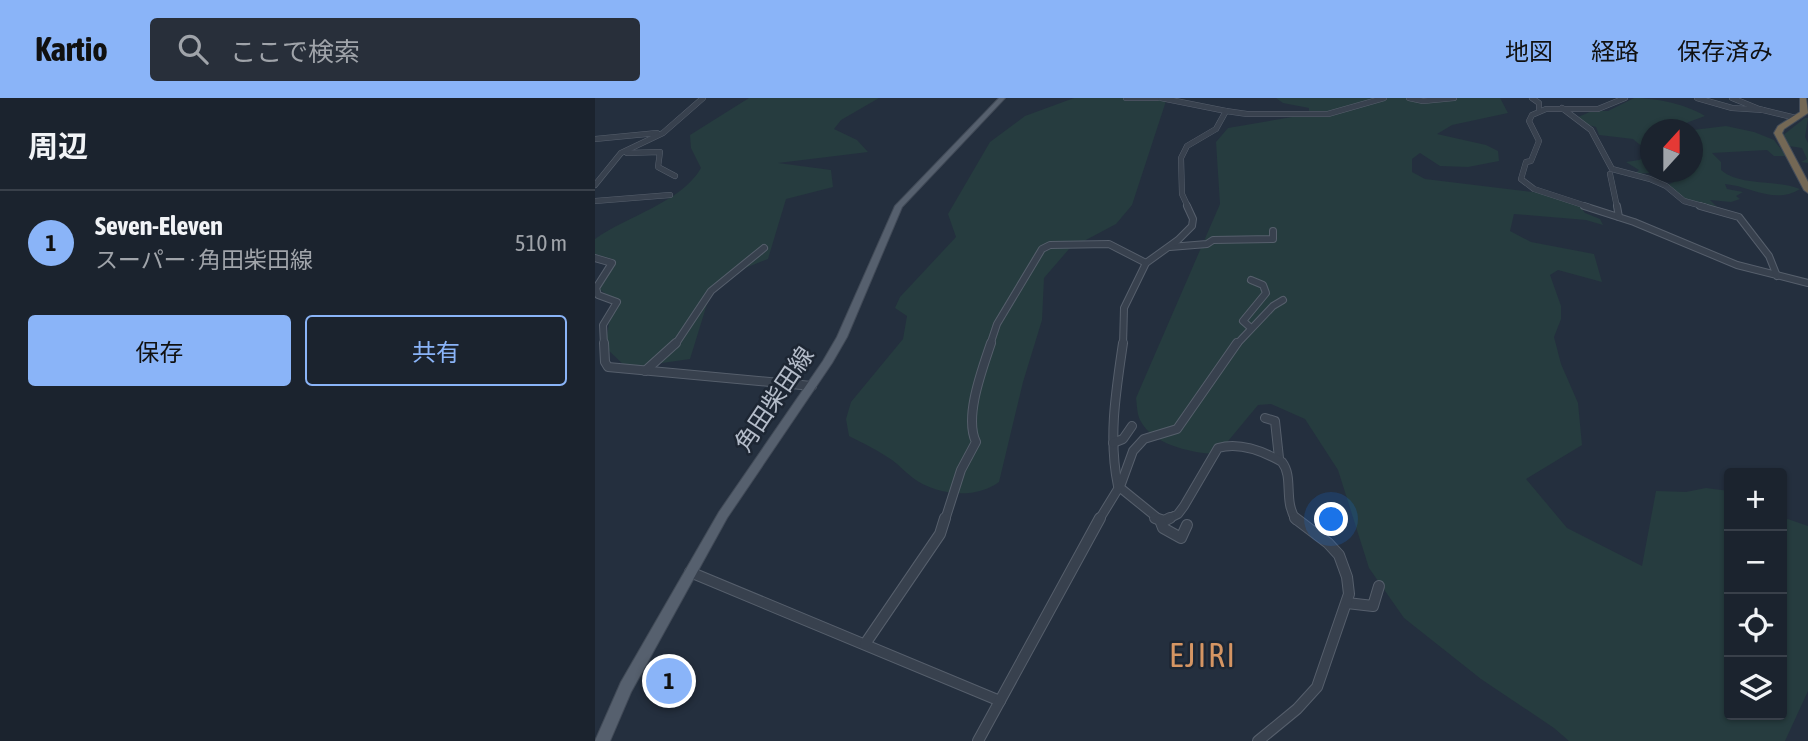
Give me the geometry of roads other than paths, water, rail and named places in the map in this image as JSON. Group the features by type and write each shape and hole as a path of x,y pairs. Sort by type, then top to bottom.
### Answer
{"highway":[{"path":"1803,98 1804,113 1780,128 1778,137 1808,190"}],"main road":[{"name":"角田柴田線","path":"602,741 626,687 723,515 812,386 842,337 899,206 1002,98"}],"street":[{"path":"595,185 621,153 663,132 703,98"},
{"path":"1126,98 1159,98 1247,114 1331,114 1384,98"},
{"path":"1409,98 1427,101 1454,98"},
{"path":"1532,98 1539,103 1539,108"},
{"path":"1626,98 1598,109 1539,108 1528,119 1540,141 1531,161 1525,162 1521,179 1534,189 1619,217 1737,265 1808,283"},
{"path":"1697,98 1732,108 1763,110"},
{"path":"1732,98 1763,110 1796,118"},
{"path":"1562,108 1591,130 1612,170 1656,181 1684,201 1739,217 1769,256 1777,276"},
{"path":"1187,525 1181,538 1163,528 1160,520 1118,486 1113,443 1113,410 1125,332 1124,308 1146,263 1170,247 1192,226 1193,219 1182,194 1181,158 1187,146 1216,129 1226,111"},
{"path":"595,138 663,132"},
{"path":"621,153 658,151 658,167 675,176"},
{"path":"1610,174 1619,217"},
{"path":"595,201 670,195"},
{"path":"1170,247 1226,236 1273,239 1273,231"},
{"path":"865,644 940,534 961,470 976,442 970,429 981,374 997,324 1042,249 1050,245 1106,244 1146,263"},
{"path":"645,371 674,346 711,291 764,248"},
{"path":"595,258 612,263 596,288 598,295 617,302 603,325 606,358 604,362 611,369 812,386"},
{"path":"1251,280 1263,285 1266,293 1243,321 1251,328"},
{"path":"978,741 1121,484 1133,451 1144,439 1177,429 1226,357 1273,306 1283,300"},
{"path":"595,366 606,358"},
{"path":"1265,418 1275,421 1273,436 1279,458"},
{"path":"1113,443 1123,439 1132,426"},
{"path":"1160,520 1164,521 1178,514 1218,448 1228,444 1245,447 1284,462 1288,474 1292,514 1300,526 1329,543 1339,554 1347,580 1347,603 1330,643 1319,684 1302,704 1258,741"},
{"path":"690,572 1000,701"},
{"path":"1347,603 1373,606 1379,586"}],"place":[{"name":"Seven-Eleven","path":"669,681"}],"district":[{"name":"EJIRI","path":"1203,655"}]}
